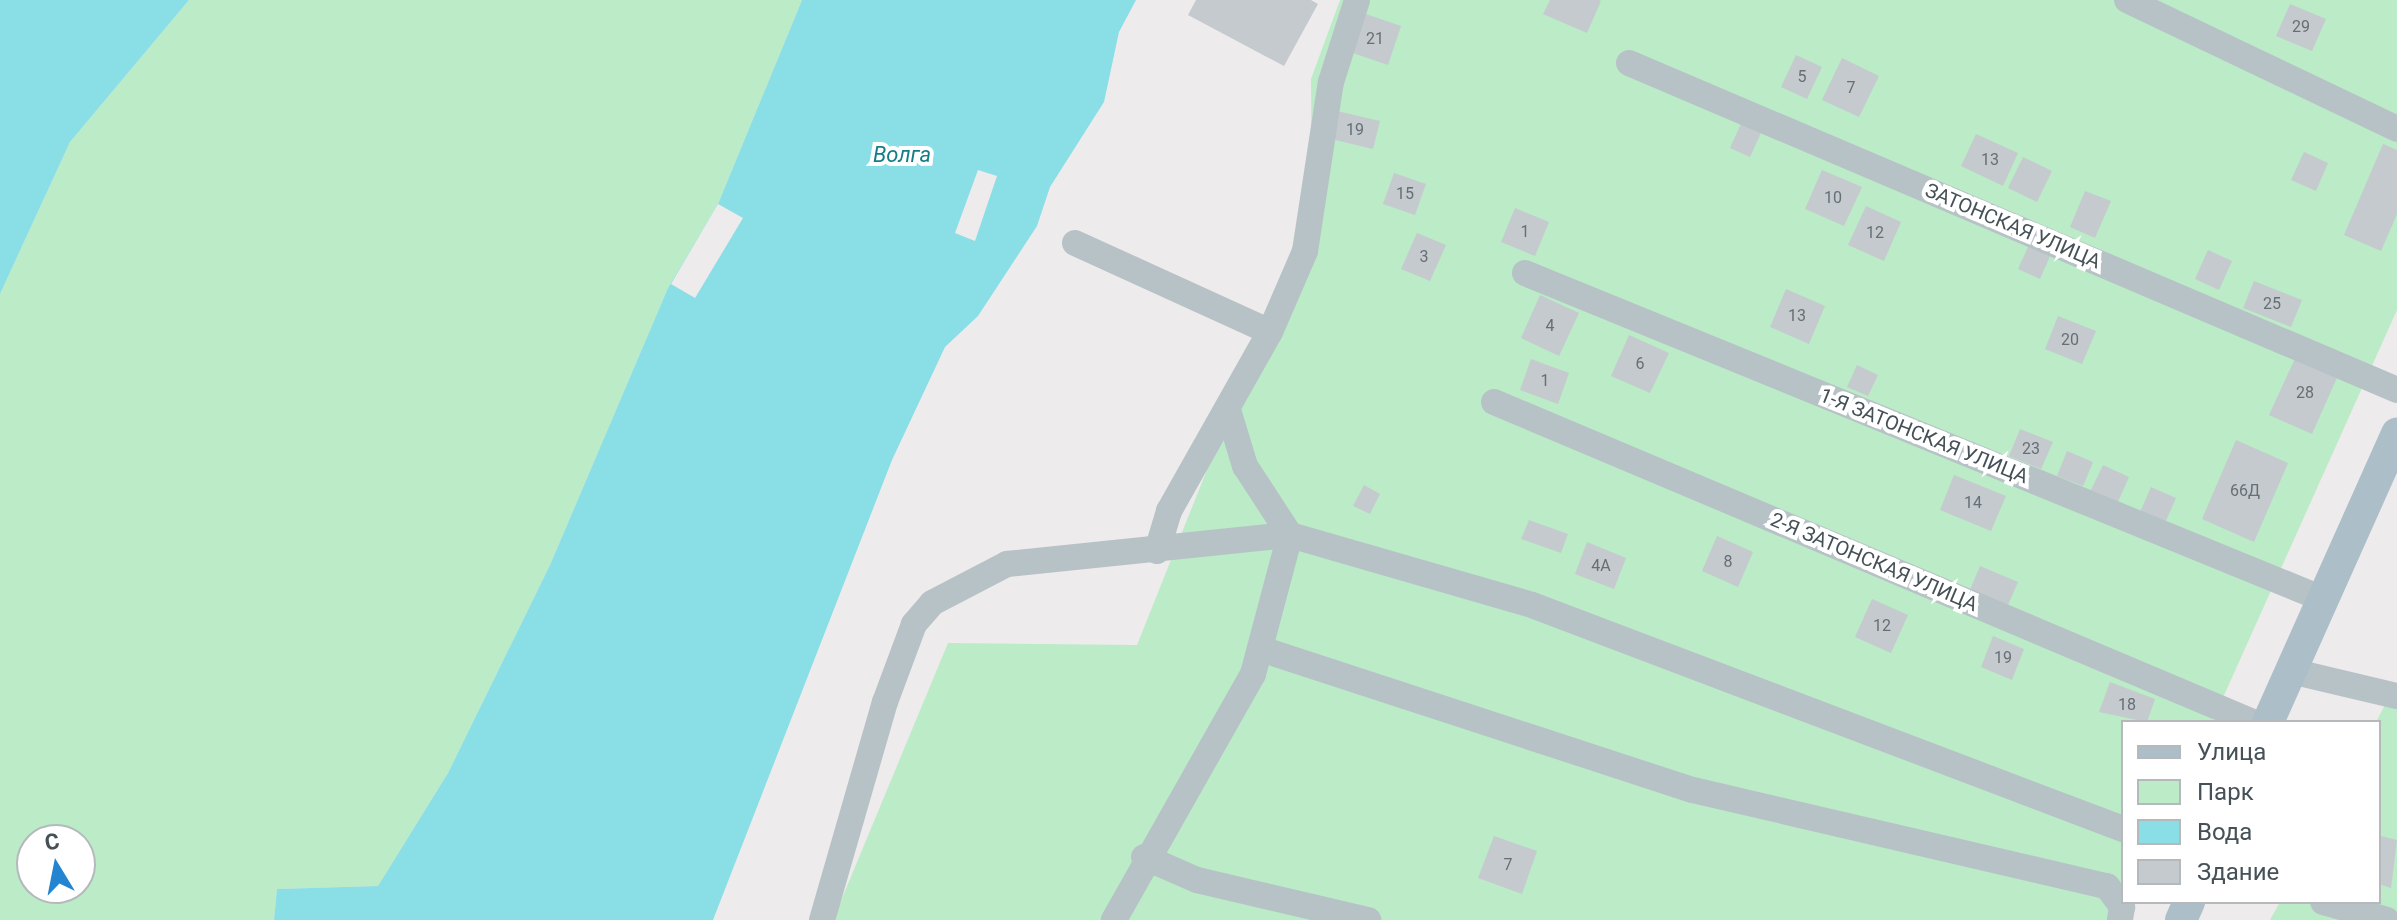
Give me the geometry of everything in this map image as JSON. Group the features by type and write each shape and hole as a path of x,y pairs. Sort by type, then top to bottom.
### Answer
{"main road":[{"path":"2269,720 2397,433"}],"street":[{"path":"1157,551 1169,511 1270,332 1305,251 1331,82 1357,0"},
{"path":"2127,0 2397,129"},
{"name":"ЗАТОНСКАЯ УЛИЦА","path":"1629,63 2397,390"},
{"path":"1075,243 1270,332"},
{"name":"1-Я ЗАТОНСКАЯ УЛИЦА","path":"1525,273 2323,599"},
{"name":"2-Я ЗАТОНСКАЯ УЛИЦА","path":"1494,402 2248,720"},
{"path":"1114,920 1144,857 1264,650 1290,535 1245,466 1228,410"},
{"path":"822,920 885,702 914,624 932,603 1007,564 1290,535 1532,605 2121,828"},
{"path":"1264,650 1693,790 2107,886 2122,907 2120,920"},
{"path":"2291,671 2397,696"},
{"path":"1144,857 1197,880 1368,920"},
{"path":"2328,904 2357,916 2387,920"}],"green space":[{"path":"189,0 802,0 718,204 668,288 550,565 448,773 378,886 277,889 274,920 0,920 0,294 70,142"},
{"path":"1340,0 2397,0 2397,310 2213,720 2121,720 2123,920 833,920 948,643 1137,645 1312,207 1311,79"},
{"path":"2387,701 2397,704 2397,920 2270,920 2279,904 2381,904 2381,720 2377,720"}],"water":[{"path":"0,0 189,0 70,142 0,294"},
{"name":"Волга","path":"802,0 1136,0 1119,32 1104,102 1050,187 1037,226 978,316 945,347 892,460 713,920 274,920 277,889 378,886 448,773 550,565 668,288 718,204"}],"pier":[{"path":"978,170 997,176 975,241 955,233"},
{"path":"718,204 743,218 695,298 671,284"}],"building":[{"path":"1196,0 1311,0 1318,4 1284,66 1188,15"},
{"path":"1550,0 1601,1 1587,33 1543,14"},
{"path":"2290,4 2326,19 2312,51 2276,36"},
{"path":"1363,13 1401,26 1388,65 1350,52"},
{"path":"1796,55 1822,67 1807,99 1781,87"},
{"path":"1842,58 1879,76 1859,117 1822,100"},
{"path":"1337,111 1380,121 1373,149 1331,139"},
{"path":"1745,115 1765,124 1750,157 1730,148"},
{"path":"1976,134 2018,153 2003,186 1961,166"},
{"path":"2383,144 2397,150 2397,214 2381,251 2344,235"},
{"path":"2304,152 2328,163 2316,191 2291,180"},
{"path":"2023,157 2052,171 2037,202 2008,188"},
{"path":"1822,170 1862,187 1844,226 1805,209"},
{"path":"1394,173 1426,184 1415,215 1383,204"},
{"path":"2085,191 2111,201 2095,238 2070,227"},
{"path":"1866,206 1901,222 1884,261 1848,245"},
{"path":"1515,208 1549,222 1535,256 1501,242"},
{"path":"1417,233 1446,245 1430,281 1401,269"},
{"path":"2029,245 2051,254 2040,279 2018,269"},
{"path":"2208,250 2232,261 2219,290 2195,279"},
{"path":"2254,281 2302,300 2291,327 2243,308"},
{"path":"1786,289 1825,306 1809,344 1770,327"},
{"path":"1540,295 1579,313 1559,356 1521,338"},
{"path":"2058,316 2096,331 2082,364 2045,349"},
{"path":"1629,335 1669,353 1650,393 1611,376"},
{"path":"2298,352 2340,371 2312,434 2269,415"},
{"path":"1531,359 1569,373 1558,404 1520,390"},
{"path":"1857,365 1878,375 1868,396 1847,387"},
{"path":"2020,429 2053,442 2041,469 2009,456"},
{"path":"2236,440 2288,463 2254,542 2202,519"},
{"path":"2067,451 2093,462 2083,486 2057,476"},
{"path":"2103,465 2129,477 2117,504 2090,492"},
{"path":"1954,475 2006,496 1991,531 1940,510"},
{"path":"1364,485 1380,494 1370,514 1353,506"},
{"path":"2151,487 2176,498 2165,523 2140,512"},
{"path":"1529,520 1568,534 1561,553 1521,539"},
{"path":"1717,536 1753,552 1738,587 1702,571"},
{"path":"1587,542 1626,558 1614,589 1575,574"},
{"path":"1980,566 2018,582 2008,605 1970,590"},
{"path":"1872,599 1908,615 1891,653 1855,637"},
{"path":"1993,636 2024,649 2012,680 1981,667"},
{"path":"2110,682 2155,699 2148,720 2099,712"},
{"path":"1494,836 1537,851 1522,894 1478,878"},
{"path":"2381,836 2397,840 2391,888 2381,885"}]}
